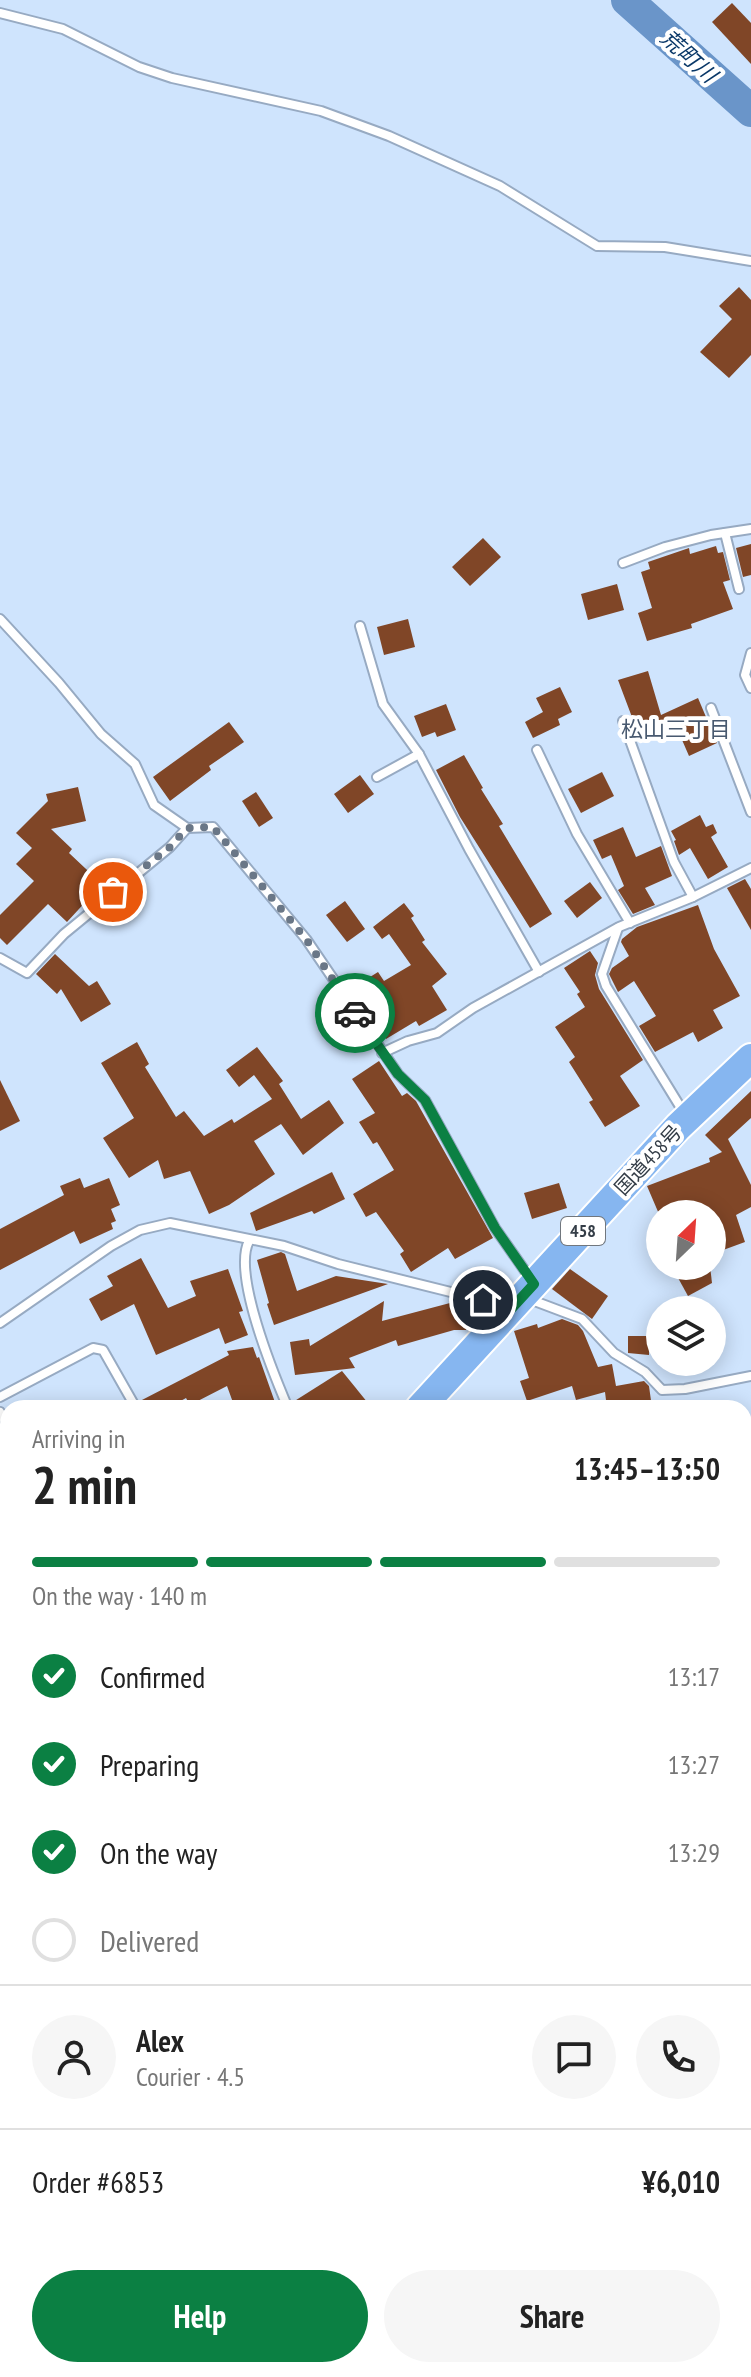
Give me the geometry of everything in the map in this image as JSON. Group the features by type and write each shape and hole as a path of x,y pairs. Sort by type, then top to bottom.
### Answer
{"highway":[{"name":"国道458号","path":"427,1400 687,1118 751,1058"}],"lane":[{"path":"0,13 63,29 139,67 172,78 321,111 389,136 500,186 597,246 665,247 751,261"},
{"path":"623,563 665,547 751,529"},
{"path":"725,533 739,589"},
{"path":"0,619 101,734 135,764 154,805 187,828 213,827 306,939 382,1053 425,1100 495,1228 523,1296"},
{"path":"360,626 383,704 419,754 539,972"},
{"path":"751,653 745,675 751,688"},
{"path":"711,708 751,812"},
{"path":"623,721 669,849 693,897"},
{"path":"537,750 577,834 630,923"},
{"path":"377,777 419,754"},
{"path":"0,958 27,973 64,934 170,847 187,828"},
{"path":"382,1053 437,1033 473,1008 619,927 693,897 751,868"},
{"path":"619,927 602,974 606,986 687,1118"},
{"path":"0,1323 111,1246 140,1230 170,1223 284,1246 338,1264 523,1296 582,1319 614,1353 645,1372 662,1390 685,1389 751,1376"},
{"path":"249,1241 244,1250 249,1289 264,1350 285,1400"},
{"path":"0,1397 93,1348 103,1350 131,1400"}],"building":[{"path":"732,3 751,23 751,64 712,22"},
{"path":"739,287 751,300 751,355 729,378 700,352 732,319 719,306"},
{"path":"483,538 501,557 470,586 452,567"},
{"path":"751,544 751,575 743,577 736,548"},
{"path":"716,546 718,553 723,552 730,580 723,582 733,609 691,624 692,628 647,641 638,613 652,608 641,572 650,569 648,562 689,548 690,554"},
{"path":"617,584 624,610 588,620 581,594"},
{"path":"408,619 415,647 384,655 377,627"},
{"path":"648,671 661,715 698,698 717,743 689,756 676,726 641,741 618,680"},
{"path":"560,687 572,712 558,719 560,725 533,738 525,722 543,712 536,698"},
{"path":"446,704 456,730 437,737 435,732 422,737 414,716"},
{"path":"229,722 244,742 209,766 211,770 170,801 153,777"},
{"path":"464,755 503,824 499,826 552,914 530,928 460,817 436,770"},
{"path":"602,772 614,796 581,813 568,789"},
{"path":"360,775 374,794 348,813 334,794"},
{"path":"78,787 86,821 51,829 72,849 69,853 102,884 67,922 48,904 7,945 0,938 0,915 34,881 16,864 32,848 16,833 48,801 46,794"},
{"path":"256,792 273,818 259,827 242,801"},
{"path":"700,815 706,827 713,824 717,833 711,837 728,867 708,879 690,848 679,855 671,831"},
{"path":"623,827 636,857 661,846 672,876 645,888 655,905 633,914 618,890 624,886 611,855 602,859 593,840"},
{"path":"745,879 751,889 751,930 727,888"},
{"path":"590,882 602,898 577,918 564,901"},
{"path":"345,901 365,929 347,942 326,915"},
{"path":"404,903 414,916 411,918 425,940 422,942 447,974 432,986 447,1010 419,1026 416,1021 386,1039 351,989 378,972 384,981 411,965 389,934 382,939 373,927"},
{"path":"698,905 714,949 740,996 713,1010 723,1028 698,1042 693,1032 655,1052 639,1026 656,1016 634,981 618,992 609,974 612,968 629,956 621,942 637,927"},
{"path":"590,951 598,963 595,975 599,989 643,1060 620,1076 640,1106 605,1127 589,1102 593,1100 569,1062 575,1057 555,1027 585,1007 577,994 580,992 564,968"},
{"path":"55,954 89,986 97,981 111,1004 81,1022 61,989 57,994 36,974"},
{"path":"137,1042 149,1064 145,1067 176,1117 184,1111 204,1136 232,1119 234,1123 272,1099 254,1075 239,1087 226,1070 257,1047 283,1081 279,1084 301,1119 329,1100 344,1123 303,1155 281,1124 254,1141 275,1174 229,1205 209,1214 190,1171 164,1179 158,1160 129,1178 103,1138 134,1118 101,1063"},
{"path":"379,1061 402,1096 407,1093 416,1101 493,1238 455,1259 448,1248 411,1272 400,1254 404,1251 376,1212 366,1217 353,1194 394,1170 377,1142 373,1144 359,1122 375,1113 352,1079"},
{"path":"0,1080 20,1121 0,1131"},
{"path":"751,1091 751,1118 728,1139 751,1185 751,1207 736,1215 745,1242 726,1249 726,1200 653,1200 647,1186 710,1162 709,1158 722,1152 705,1135"},
{"path":"332,1172 345,1199 314,1214 312,1211 256,1231 250,1213"},
{"path":"80,1178 84,1188 109,1178 120,1205 111,1209 116,1221 111,1223 113,1229 80,1244 74,1231 0,1270 0,1229 64,1195 60,1186"},
{"path":"559,1183 567,1208 532,1219 524,1193"},
{"path":"281,1252 285,1254 297,1291 336,1276 388,1284 274,1325 257,1260"},
{"path":"141,1258 168,1308 196,1296 190,1281 228,1269 248,1335 225,1344 219,1328 156,1355 134,1304 101,1321 89,1299 113,1286 107,1276"},
{"path":"570,1269 608,1296 592,1319 552,1289"},
{"path":"679,1280 712,1280 712,1283 688,1296"},
{"path":"449,1299 465,1303 466,1330 454,1330 398,1346 396,1340 349,1358 355,1368 295,1375 290,1342 309,1339 310,1346 384,1301 382,1321 450,1303"},
{"path":"562,1319 578,1325 598,1367 612,1364 616,1386 644,1381 649,1386 651,1400 606,1400 605,1392 576,1400 572,1386 527,1400 520,1381 529,1378 514,1331 537,1324 538,1328"},
{"path":"628,1336 646,1336 646,1355 628,1353"},
{"path":"253,1347 274,1400 232,1400 227,1386 200,1400 142,1400 229,1355 227,1351"},
{"path":"342,1371 366,1400 296,1400"}],"waterway":[{"name":"荒町川","path":"627,0 751,111"}],"way so far":[{"path":"113,892 170,847 187,828 213,827 306,939 355,1013"}],"district":[{"name":"松山三丁目","path":"676,729"}],"route":[{"path":"355,1013 398,1074 425,1100 495,1228 534,1284 512,1308 483,1300"}]}
